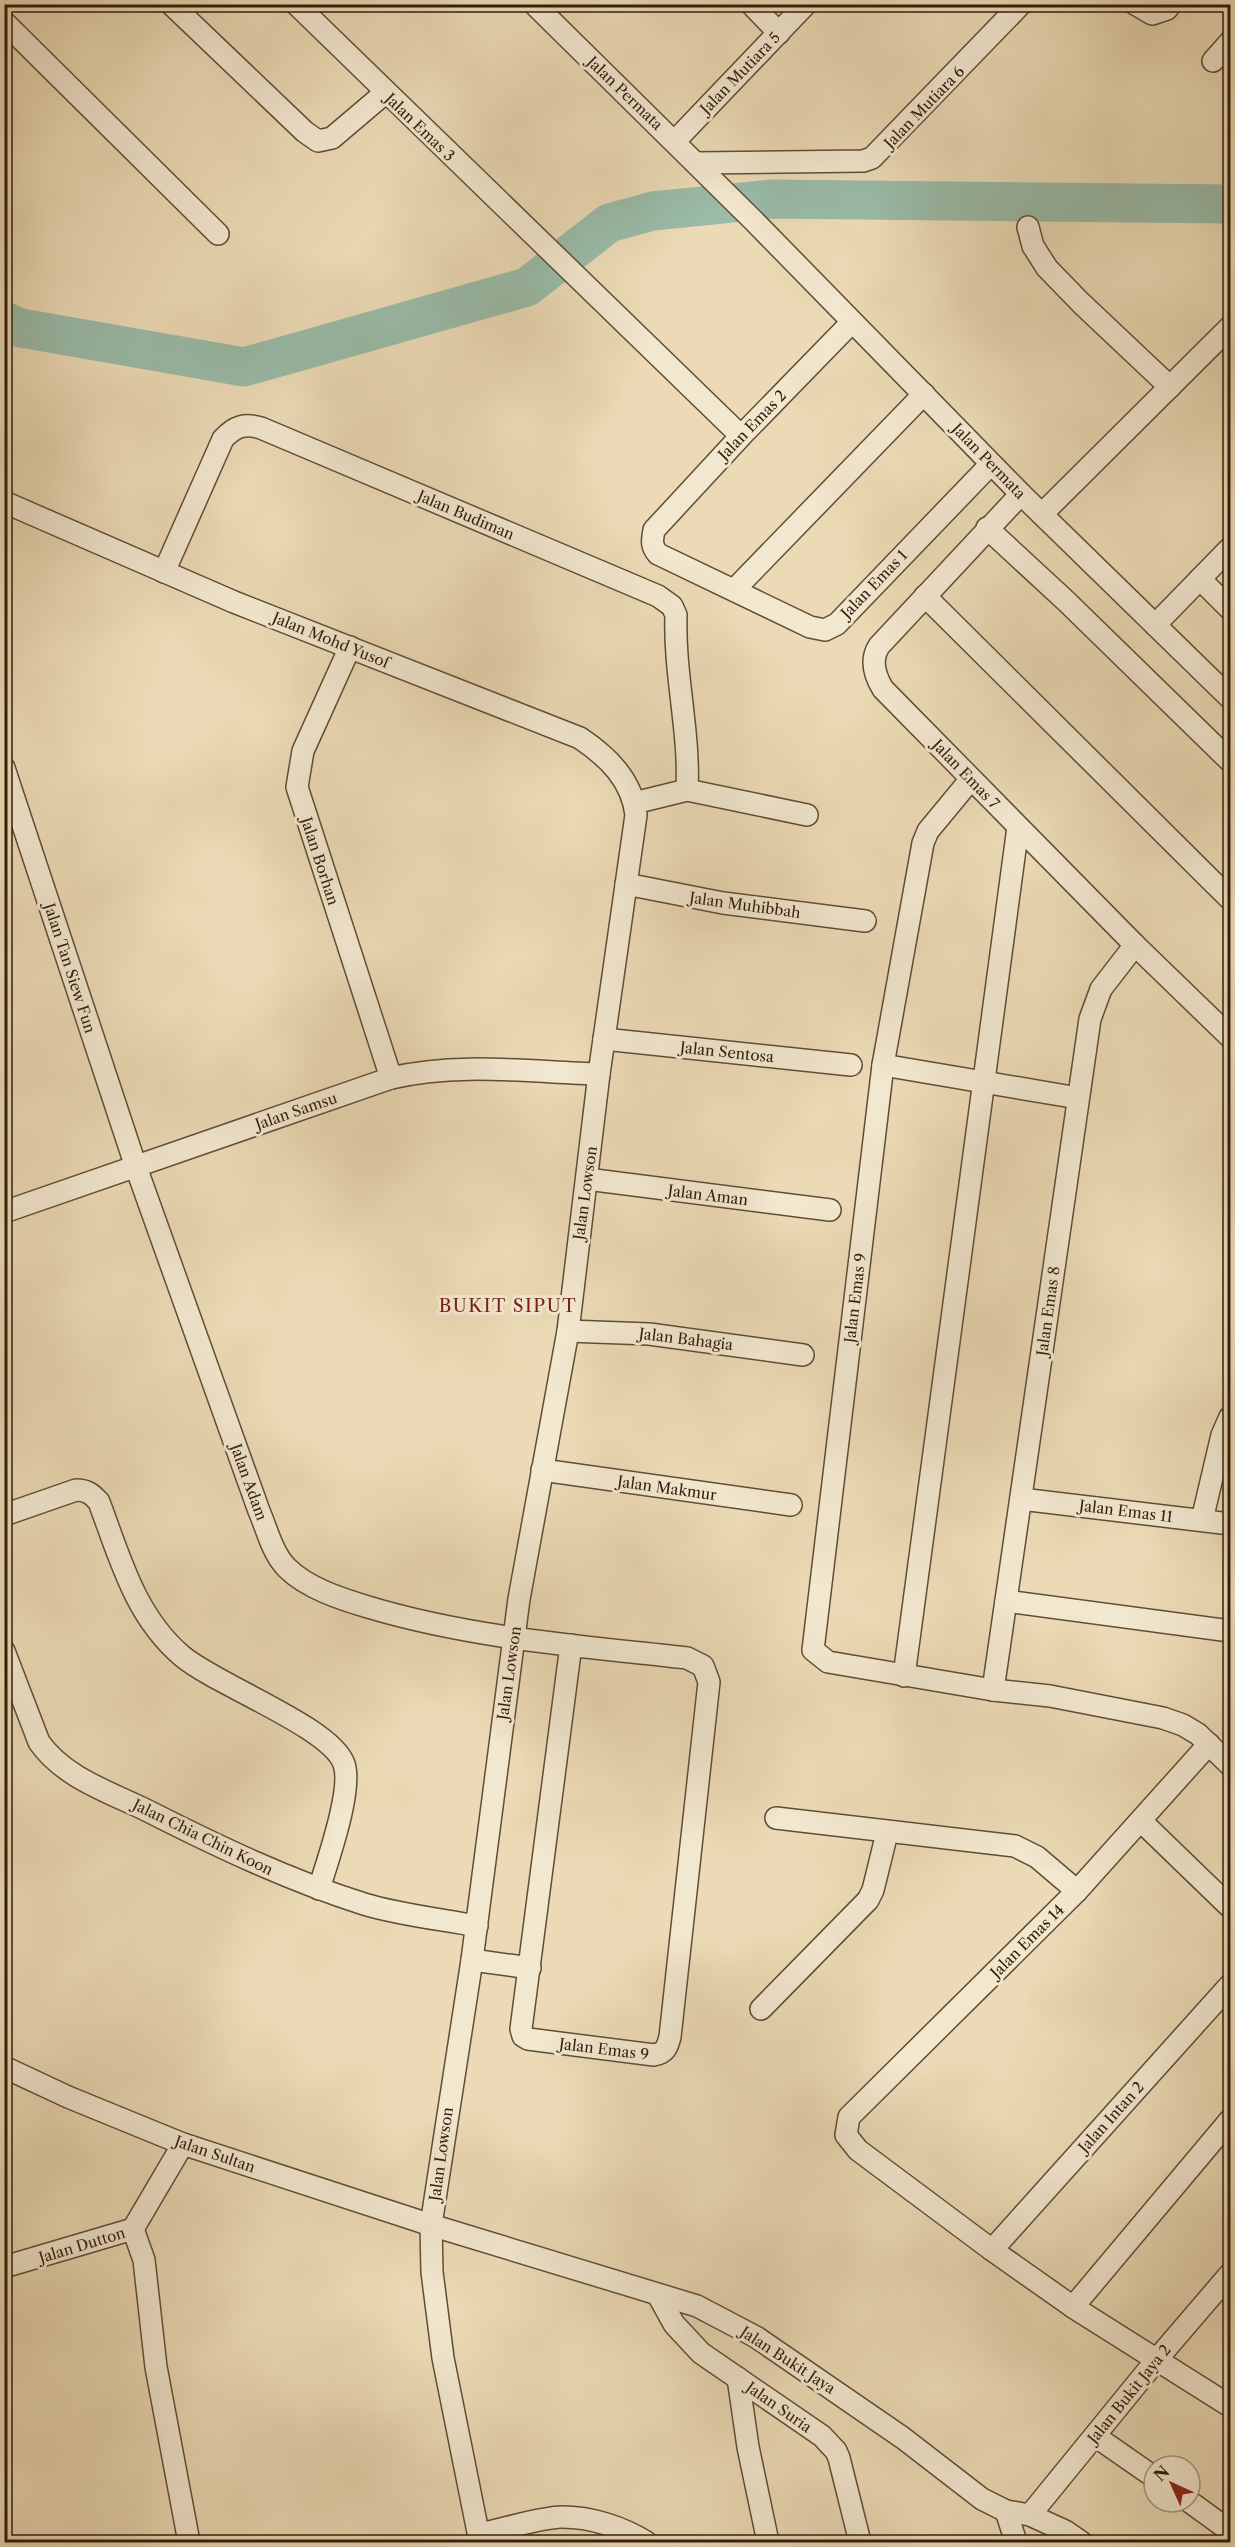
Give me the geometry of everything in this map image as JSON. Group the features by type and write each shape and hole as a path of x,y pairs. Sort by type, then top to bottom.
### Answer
{"street":[{"path":"171,4 305,132 318,141 332,138 385,93"},
{"name":"Jalan Emas 3","path":"296,4 385,93 741,436"},
{"name":"Jalan Permata","path":"534,4 715,181 1020,494 1230,698"},
{"path":"751,4 779,33"},
{"name":"Jalan Mutiara 5","path":"675,141 807,4"},
{"name":"Jalan Mutiara 6","path":"696,163 863,161 872,158 1021,4"},
{"path":"1135,4 1152,14 1167,9 1171,4"},
{"path":"4,22 218,234"},
{"path":"1213,61 1230,42"},
{"path":"1028,227 1033,246 1047,268 1170,387"},
{"name":"Jalan Emas 2","path":"734,590 658,554 651,542 654,530 852,322"},
{"path":"1042,514 1230,327"},
{"path":"734,590 924,394"},
{"name":"Jalan Budiman","path":"164,572 223,439 239,426 251,425 261,428 658,596 672,606 676,615 678,678 689,759 687,790"},
{"name":"Jalan Emas 1","path":"734,590 810,627 825,630 837,624 991,464"},
{"name":"Jalan Emas 7","path":"1020,494 879,646 874,653 875,676 883,689 1018,827 1230,1037"},
{"name":"Jalan Mohd Yusof","path":"4,502 164,572 579,738 615,767 624,779 634,803"},
{"path":"987,528 1230,761"},
{"path":"1155,625 1230,548"},
{"path":"1200,579 1230,609"},
{"path":"925,596 1230,899"},
{"name":"Jalan Borhan","path":"350,647 303,751 297,788 391,1078"},
{"name":"Jalan Tan Siew Fun","path":"4,768 136,1167"},
{"name":"Jalan Emas 9","path":"971,779 927,831 923,843 883,1065 813,1650 828,1662 993,1690 1050,1696 1163,1718 1183,1725 1209,1744 1230,1765"},
{"path":"634,803 687,790 807,815"},
{"name":"Jalan Lowson","path":"480,2538 443,2358 432,2272 431,2225 477,1926 528,1545 568,1331 599,1074 636,815 634,803"},
{"path":"904,1676 1018,827"},
{"name":"Jalan Muhibbah","path":"626,884 723,903 865,921"},
{"name":"Jalan Emas 8","path":"993,1690 1086,1041 1095,1001 1111,974 1135,945"},
{"name":"Jalan Sentosa","path":"604,1039 851,1065"},
{"path":"883,1065 1078,1098"},
{"name":"Jalan Samsu","path":"4,1212 391,1078 418,1071 599,1074"},
{"name":"Jalan Adam","path":"136,1167 259,1510 276,1553 285,1566 311,1584 344,1600 408,1619 514,1638"},
{"name":"Jalan Aman","path":"587,1179 830,1210"},
{"name":"Jalan Bahagia","path":"568,1331 649,1334 803,1354"},
{"path":"1202,1520 1220,1445 1230,1418"},
{"name":"Jalan Makmur","path":"542,1470 791,1505"},
{"path":"4,1515 76,1490 86,1490 93,1495 99,1502 127,1580 140,1605 167,1641 201,1670 295,1721 322,1738 339,1755 344,1764 346,1776 343,1797 335,1836 319,1889"},
{"name":"Jalan Emas 11","path":"1021,1499 1230,1524"},
{"path":"1006,1601 1230,1631"},
{"name":"Jalan Emas 9","path":"514,1638 687,1658 703,1666 709,1682 667,2048 662,2054 654,2055 528,2039 523,2036 521,2029 571,1645"},
{"name":"Jalan Chia Chin Koon","path":"4,1652 39,1742 59,1764 81,1778 217,1846 319,1889 367,1905 477,1926"},
{"name":"Jalan Emas 14","path":"992,2250 858,2150 846,2135 849,2117 1077,1891 1209,1744"},
{"path":"776,1818 887,1833 1015,1846 1037,1857 1077,1891"},
{"path":"1141,1821 1230,1907"},
{"path":"761,2009 868,1899 873,1890 887,1833"},
{"path":"472,1960 530,1968"},
{"name":"Jalan Intan 2","path":"992,2250 1230,1985"},
{"name":"Jalan Sultan","path":"4,2067 68,2097 183,2144 431,2225"},
{"path":"1073,2307 1230,2120"},
{"name":"Jalan Dutton","path":"4,2267 133,2229 183,2144"},
{"name":"Jalan Bukit Jaya","path":"431,2225 697,2306 756,2337 903,2438 982,2499 1006,2511 1030,2515 1065,2531 1081,2542"},
{"path":"133,2229 144,2260 156,2367 189,2542"},
{"path":"992,2250 1073,2307 1158,2358 1230,2406"},
{"name":"Jalan Bukit Jaya 2","path":"1030,2515 1230,2274"},
{"name":"Jalan Suria","path":"658,2295 674,2324 701,2353 822,2436 836,2451 860,2542"},
{"path":"738,2378 748,2447 768,2542"},
{"path":"1095,2436 1142,2469"},
{"path":"1006,2511 1016,2542"},
{"path":"1202,2511 1230,2531"},
{"path":"480,2538 561,2517 604,2523 646,2542"}],"waterway":[{"path":"4,321 21,328 244,367 527,287 609,223 653,211 772,199 1230,204"}],"district":[{"name":"BUKIT SIPUT","path":"508,1306"}]}
